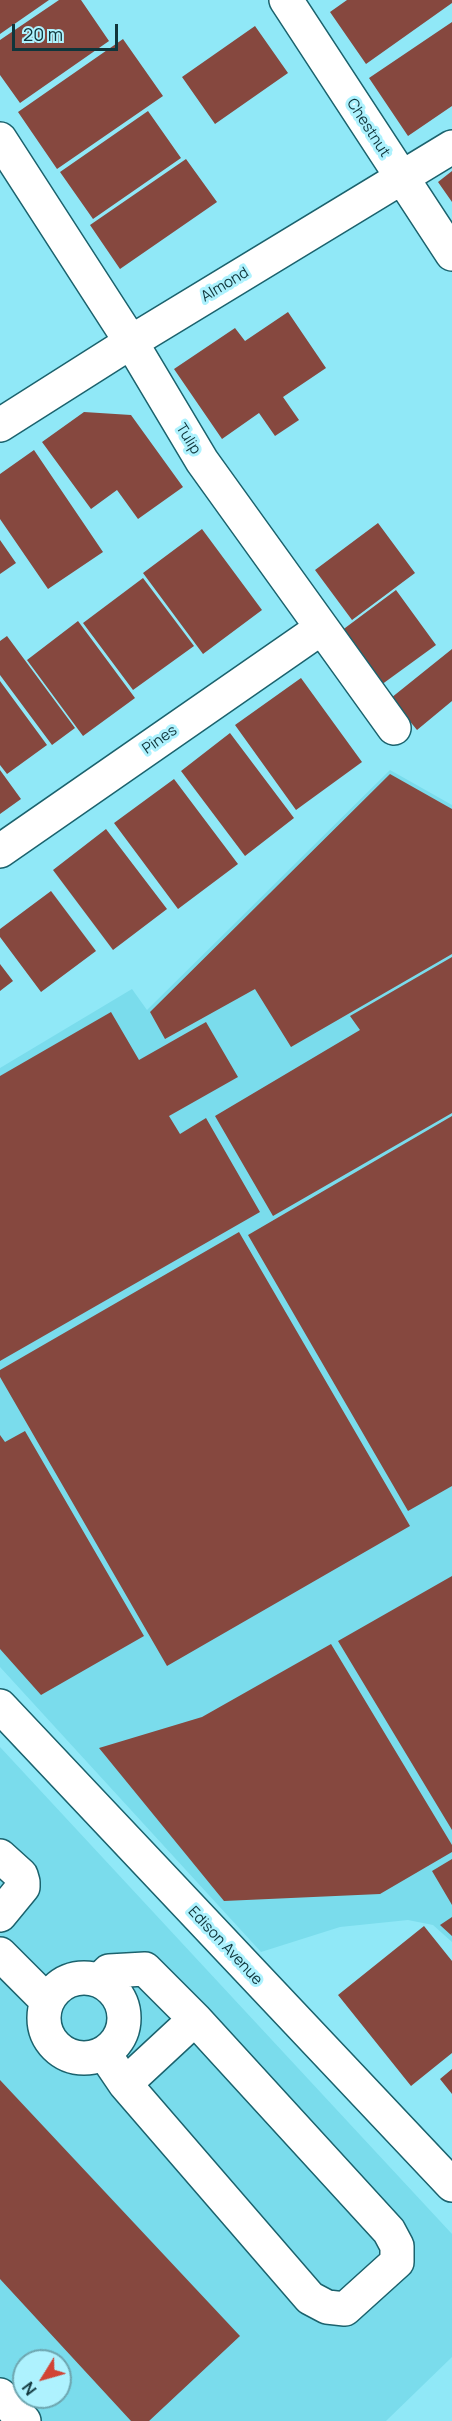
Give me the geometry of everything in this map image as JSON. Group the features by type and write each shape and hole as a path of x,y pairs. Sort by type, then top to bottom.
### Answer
{"street":[{"name":"Chestnut","path":"286,0 452,254"},
{"name":"Tulip","path":"0,139 131,342 202,461 394,728"},
{"name":"Almond","path":"0,425 131,342 452,147"},
{"name":"Pines","path":"0,851 320,628"},
{"name":"Edison Avenue","path":"0,1706 452,2185"},
{"path":"0,1856 21,1875 23,1887 0,1916"},
{"path":"0,1954 47,2001"},
{"path":"100,1980 109,1971 145,1969 195,2019 389,2231 397,2246 397,2262 345,2309 327,2307 310,2298 125,2084 104,2053"},
{"path":"75,1978 100,1980 119,1997 124,2010 121,2035 104,2053 79,2058 56,2048 48,2038 44,2026 47,2001 63,1982 75,1978"},
{"path":"125,2084 195,2019"},
{"path":"0,2396 24,2421"}],"shaded area":[{"path":"390,770 452,805 452,1942 433,1925 408,1920 340,1927 261,1952 0,1667 0,1068 132,989 147,1010"},
{"path":"0,1747 452,2234 452,2357 386,2421 0,2421"}],"building":[{"path":"0,0 49,0 0,34"},
{"path":"59,0 81,0 109,41 20,103 0,75 0,40"},
{"path":"347,0 452,0 452,3 366,64 330,12"},
{"path":"452,22 452,106 408,136 369,78"},
{"path":"255,26 288,73 215,124 182,77"},
{"path":"123,39 163,96 57,169 18,112"},
{"path":"148,111 181,158 93,219 60,172"},
{"path":"186,159 217,202 120,269 90,225"},
{"path":"452,171 452,202 438,182"},
{"path":"288,312 326,368 283,397 299,420 275,436 259,413 222,439 174,369 235,328 245,341"},
{"path":"84,412 131,415 183,487 138,519 117,490 91,509 42,442"},
{"path":"34,450 103,552 48,589 0,519 0,474"},
{"path":"378,523 415,573 352,620 315,570"},
{"path":"202,529 262,610 203,654 143,573"},
{"path":"0,540 16,563 0,574"},
{"path":"143,578 194,646 133,690 83,623"},
{"path":"396,590 436,645 381,685 341,631"},
{"path":"78,621 135,698 83,736 27,660"},
{"path":"7,636 75,728 52,745 0,675 0,641"},
{"path":"452,649 452,701 417,730 391,698"},
{"path":"301,678 362,762 296,810 235,725"},
{"path":"0,681 47,745 7,774 0,765"},
{"path":"230,733 294,818 245,856 181,771"},
{"path":"0,770 21,799 0,814"},
{"path":"390,774 452,809 452,954 291,1047 255,989 165,1039 150,1012"},
{"path":"174,779 238,864 178,909 114,823"},
{"path":"106,829 167,909 113,950 53,870"},
{"path":"51,891 96,951 41,992 0,937 0,929"},
{"path":"452,957 452,1113 273,1216 215,1116 360,1030 350,1016"},
{"path":"0,964 13,981 0,991"},
{"path":"111,1012 139,1060 206,1022 238,1077 169,1116 180,1134 206,1118 260,1212 0,1361 0,1076"},
{"path":"452,1116 452,1486 408,1511 248,1235"},
{"path":"239,1232 410,1526 167,1666 0,1377 0,1370"},
{"path":"25,1431 144,1636 41,1695 0,1649 0,1435 5,1442"},
{"path":"452,1576 452,1830 338,1641"},
{"path":"331,1644 452,1845 452,1852 380,1894 224,1901 99,1748 202,1717"},
{"path":"452,1859 452,1905 432,1871"},
{"path":"452,1917 452,1936 440,1925"},
{"path":"424,1926 452,1961 452,2053 411,2086 338,1995"},
{"path":"452,2069 452,2094 440,2079"},
{"path":"0,2080 240,2336 149,2421 131,2421 72,2357 72,2349 65,2349 0,2279"}]}
